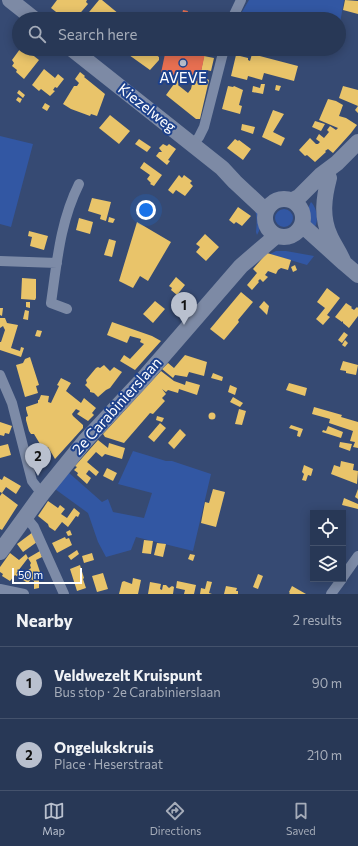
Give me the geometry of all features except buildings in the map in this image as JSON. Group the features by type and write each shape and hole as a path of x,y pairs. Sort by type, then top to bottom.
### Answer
{"main road":[{"path":"10,0 25,12"},
{"name":"Kiezelweg","path":"81,56 222,168 241,178 261,194 270,199 271,219"},
{"path":"271,219 285,237 310,198 328,178 338,163 358,142"},
{"path":"338,163 321,175 299,197 298,217 333,259 344,263 358,275"},
{"path":"328,178 324,196 325,219 330,236 340,252 344,263"},
{"name":"Kiezelweg","path":"271,219 282,198 298,217"},
{"name":"2e Carabinierslaan","path":"0,552 25,516 85,441 143,379 241,266 271,219"}],"street":[{"path":"235,12 241,0"},
{"path":"193,144 199,137 204,127 222,56"},
{"path":"67,309 51,303 59,244 70,201 79,184"},
{"path":"0,261 57,263"},
{"path":"0,375 12,403 32,481 42,494"},
{"path":"25,516 34,527 64,594"},
{"path":"346,572 358,556"},
{"path":"331,594 339,582"},
{"path":"0,589 24,594"}],"shaded area":[{"path":"249,0 344,0 342,12 242,12"},
{"path":"0,136 33,144 11,227 0,224"},
{"path":"311,202 315,208 317,216 316,224 313,230 309,223 308,216 308,210"},
{"path":"254,206 262,220 261,227 257,235 257,222"},
{"path":"284,209 290,212 293,218 290,224 284,227 278,224 275,218 278,212"},
{"path":"276,251 286,251 314,256 307,265 270,254"},
{"path":"133,451 166,461 172,461 211,474 193,551 136,537 131,550 106,557 98,542 88,513 55,489 68,472 102,502 108,499 113,512 144,518 152,493 118,484"}],"place":[{"name":"AVEVE","path":"183,63"},
{"name":"Veldwezelt Kruispunt","path":"184,325"},
{"name":"Ongelukskruis","path":"38,476"}]}
